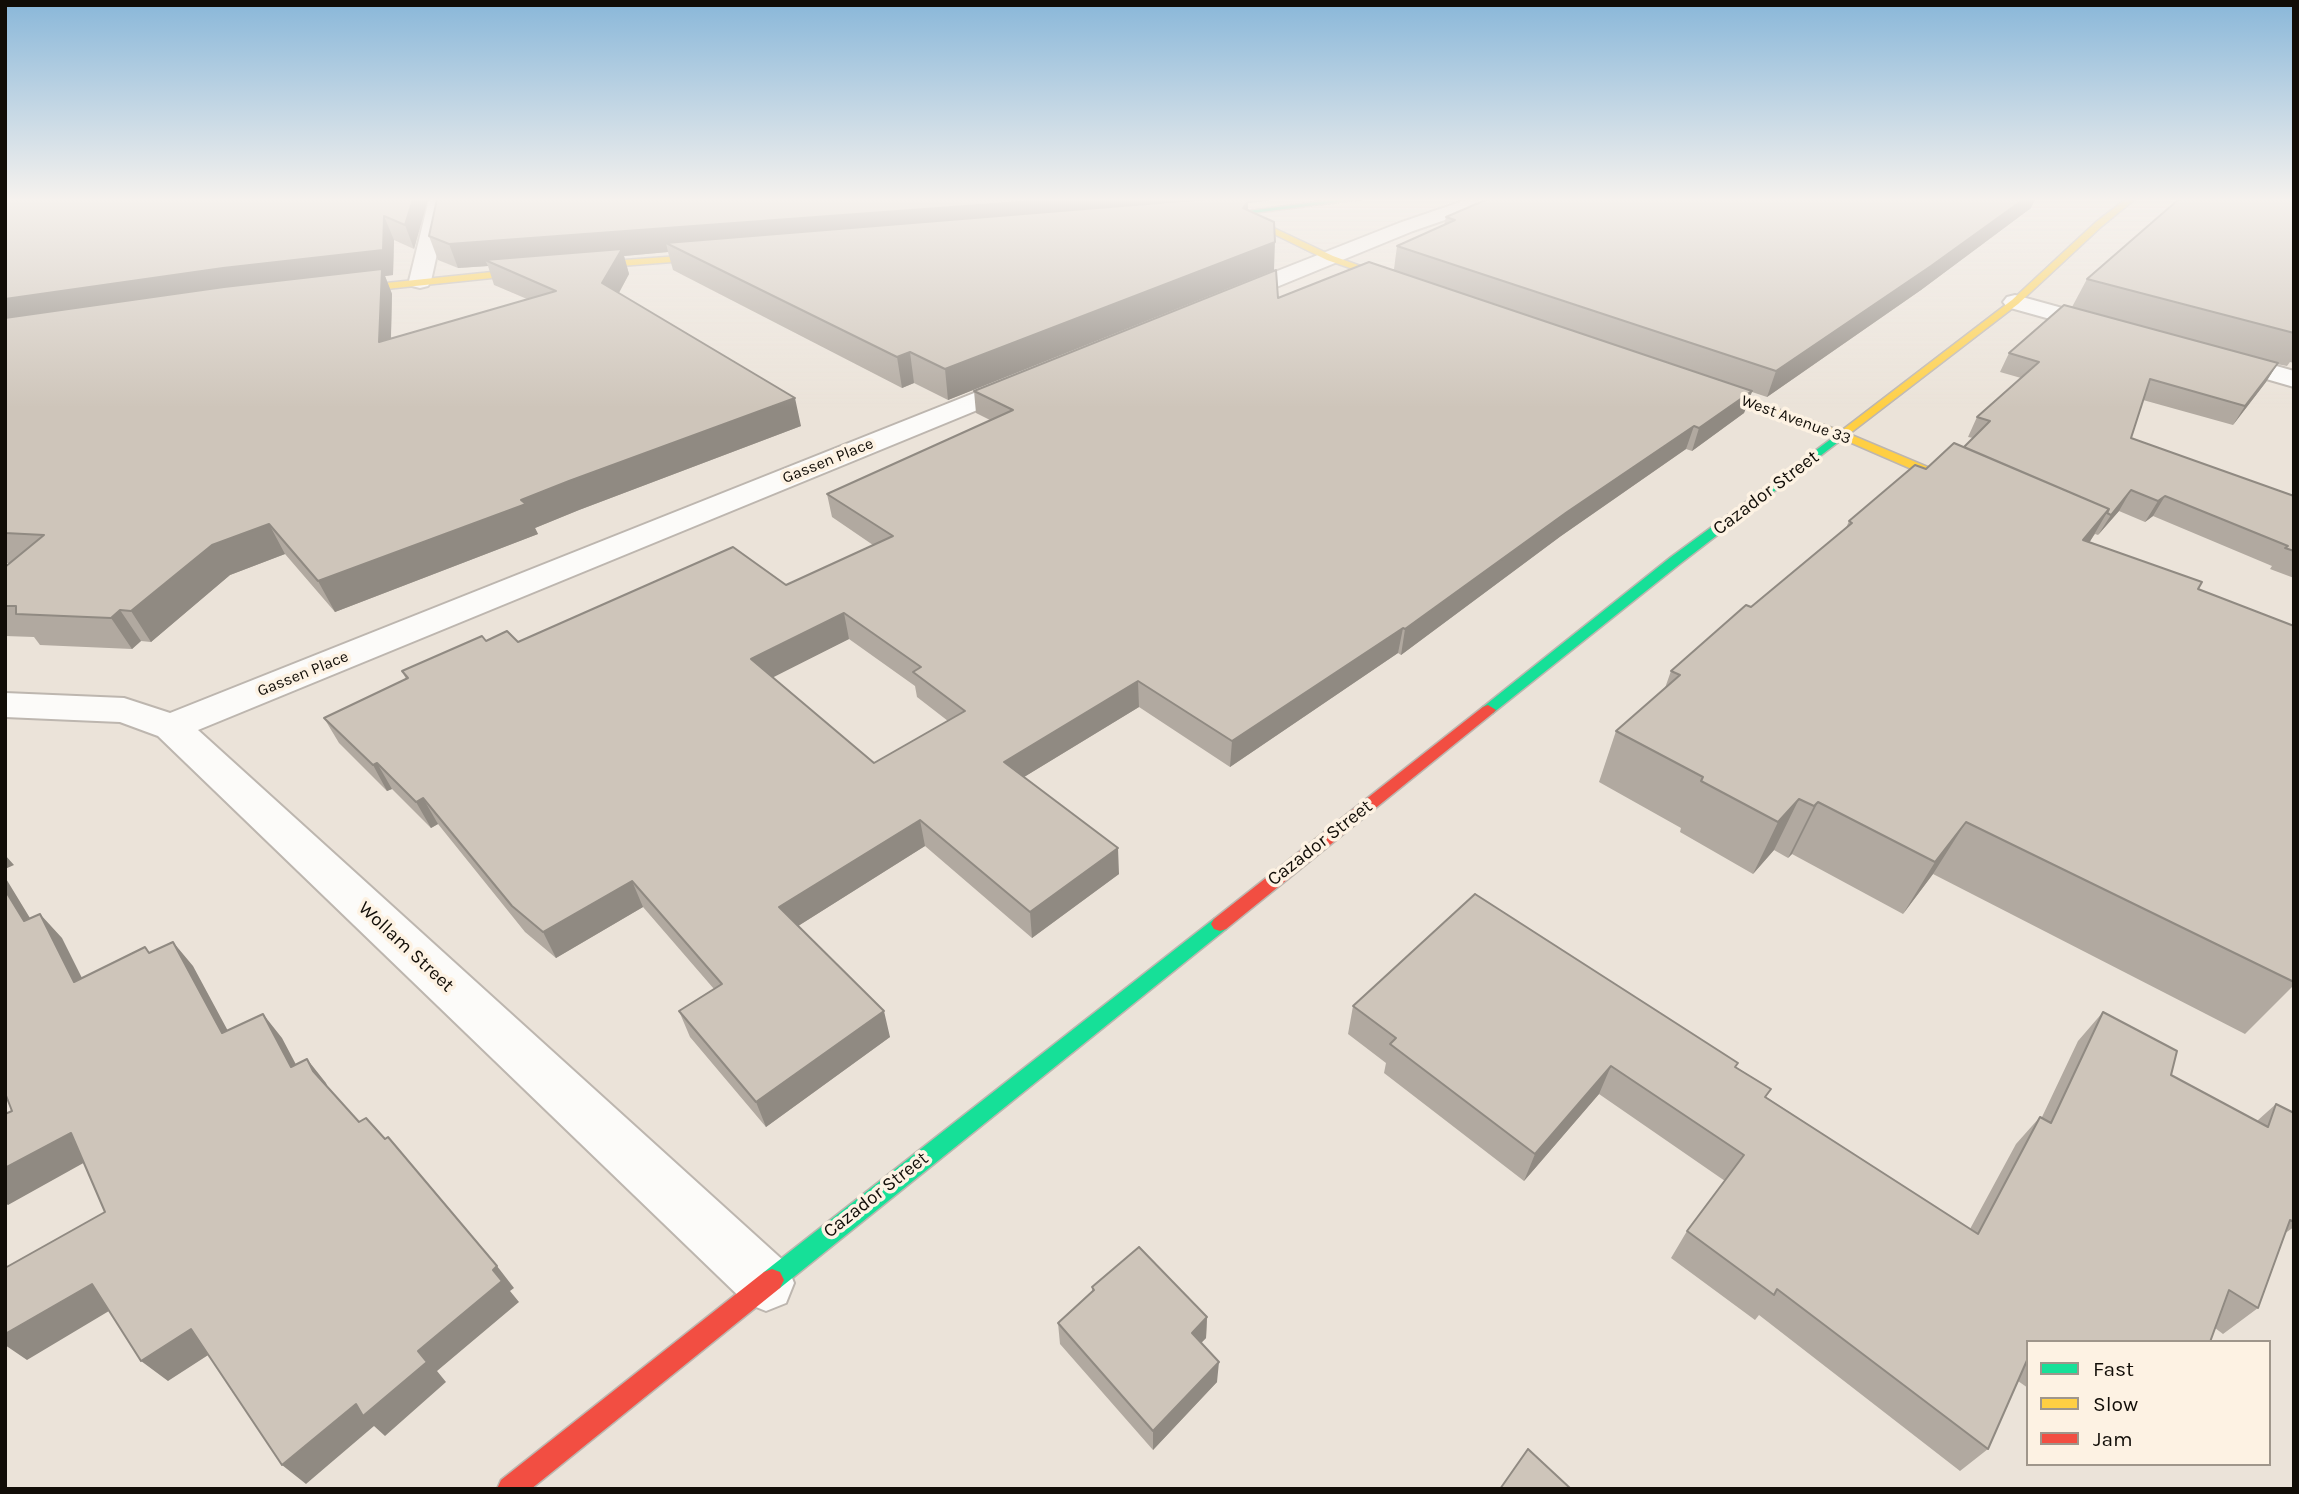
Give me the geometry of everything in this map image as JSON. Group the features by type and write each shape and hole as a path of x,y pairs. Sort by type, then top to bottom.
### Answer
{"street":[{"path":"420,281 423,269"},
{"path":"317,293 568,269"},
{"path":"1207,307 1304,269"},
{"path":"1361,269 1422,290"},
{"name":"Cazador Street","path":"510,1489 765,1283 1676,560 2015,303 2051,269"},
{"path":"2015,303 2121,331"},
{"path":"2201,353 2294,379"},
{"name":"Gassen Place","path":"171,727 1052,370"},
{"name":"West Avenue 33","path":"1685,381 1842,435 1980,495"},
{"name":"Wollam Street","path":"5,705 124,710 171,727 765,1283"}],"building":[{"path":"5,269 218,269 5,299"},
{"path":"382,269 379,342 556,291 505,269 610,269 602,283 795,398 569,481 521,500 526,504 318,581 269,524 212,545 131,611 120,610 111,618 16,614 16,606 5,606 5,567 44,535 5,533 5,318 224,287"},
{"path":"718,269 1206,269 945,369 910,352 897,357"},
{"path":"1352,269 1389,269 1752,391 1699,428 1694,426 1567,512 1405,629 1232,741 1138,681 1004,762 1118,848 1030,912 920,820 779,907 884,1011 756,1102 679,1011 722,984 632,881 543,932 512,906 423,798 416,802 377,763 373,765 324,718 408,678 402,671 482,636 486,641 507,631 518,642 733,547 786,585 893,536 827,494 1013,410 974,391 1276,270 1278,298","holes":["844,613 921,667 913,672 965,711 874,763 751,659"]},
{"path":"1466,269 1927,269 1776,371"},
{"path":"2099,269 2294,269 2294,333 2087,279"},
{"path":"2064,305 2278,363 2245,406 2150,379 2131,438 2294,496 2294,551 2285,548 2288,546 2165,496 2158,501 2131,490 2111,515 2107,513 2109,509 1964,447 1990,421 1977,417 2039,362 2009,353"},
{"path":"1954,443 2109,509 2083,540 2202,582 2198,589 2294,626 2294,982 1966,822 1935,862 1818,802 1814,806 1799,799 1778,822 1701,781 1703,777 1616,731 1680,675 1671,671 1746,605 1751,607 1852,523 1849,521 1915,465 1926,469"},
{"path":"5,890 24,921 40,914 74,982 145,947 149,953 173,942 222,1033 263,1014 291,1067 307,1059 313,1071 359,1122 366,1118 385,1139 388,1137 497,1266 493,1270 502,1281 418,1351 427,1362 363,1416 356,1404 282,1465 191,1329 141,1361 92,1284 5,1334 5,1268 105,1212 71,1133 5,1168 5,1114 12,1111 5,1093"},
{"path":"1475,894 1738,1063 1735,1067 1771,1089 1765,1097 1978,1234 2040,1117 2051,1123 2103,1012 2177,1051 2171,1075 2268,1127 2276,1104 2294,1113 2294,1222 2290,1220 2258,1308 2229,1290 2211,1340 2026,1340 2026,1363 1988,1449 1777,1289 1774,1295 1687,1231 1744,1155 1611,1066 1535,1154 1390,1044 1396,1038 1353,1006"},
{"path":"1139,1247 1207,1317 1192,1333 1219,1362 1153,1431 1058,1323 1094,1290 1092,1287"},
{"path":"1528,1449 1571,1489 1500,1489"}],"traffic: fast":[{"path":"1488,710 1676,560 1846,431"},
{"path":"772,1280 1220,924"}],"traffic: slow":[{"path":"338,291 552,269"},
{"path":"1361,269 1405,284"},
{"path":"1846,431 2015,302 2051,269"},
{"path":"1700,386 1842,435 1964,487"}],"traffic: jam":[{"path":"1220,924 1488,710"},
{"path":"510,1489 772,1280"}]}
